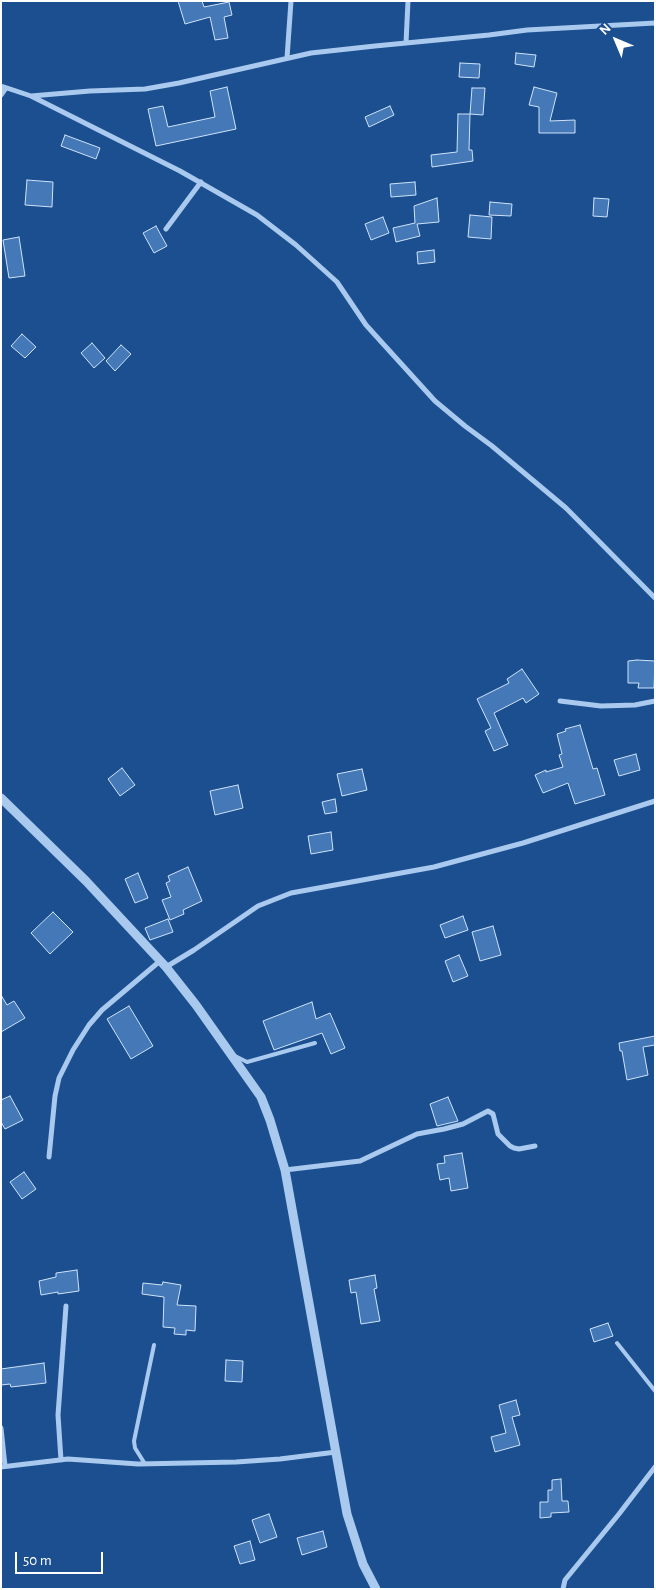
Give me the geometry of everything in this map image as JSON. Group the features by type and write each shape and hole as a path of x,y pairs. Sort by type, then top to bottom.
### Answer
{"street":[{"path":"287,58 291,1"},
{"path":"406,43 408,1"},
{"path":"31,96 145,89 311,54 489,36 527,30 655,23"},
{"path":"1,95 4,87 31,96 201,182 257,215 296,245 337,282 366,325 435,402 492,446 566,508 655,598"},
{"path":"166,230 201,182"},
{"path":"560,701 601,706 635,705 655,701"},
{"path":"1,798 86,881 163,964 196,1005 261,1097 285,1170 347,1514 363,1564 376,1589"},
{"path":"49,1157 55,1096 59,1078 73,1050 89,1025 102,1010 163,964 194,950 258,906 291,893 434,868 523,843 655,801"},
{"path":"285,1170 360,1161 416,1134 463,1124 488,1111 493,1114 498,1134 510,1146 514,1148 535,1146"},
{"path":"61,1460 58,1415 66,1306"},
{"path":"1,1428 3,1467 68,1459 145,1464 236,1462 336,1452"},
{"path":"563,1589 564,1580 655,1467"}],"lane":[{"path":"229,1053 247,1062 315,1043"},
{"path":"617,1343 655,1391"},
{"path":"145,1464 135,1448 134,1441 154,1344"}],"building":[{"path":"178,1 202,1 204,7 229,2 232,15 224,17 228,38 215,40 210,17 185,24"},
{"path":"516,53 536,55 534,67 515,64"},
{"path":"460,63 480,64 479,78 459,77"},
{"path":"227,87 236,129 156,146 148,109 163,106 168,127 215,117 210,91"},
{"path":"534,87 557,93 550,121 575,120 575,133 539,133 539,107 529,105"},
{"path":"472,88 485,88 483,115 470,114"},
{"path":"390,106 394,115 369,127 365,117"},
{"path":"458,114 470,114 469,150 472,150 473,161 432,167 431,155 457,152"},
{"path":"65,135 100,148 96,159 61,146"},
{"path":"27,180 53,182 52,207 25,205"},
{"path":"415,182 416,195 391,197 390,184"},
{"path":"437,198 439,222 417,224 420,236 396,242 393,228 415,223 414,206"},
{"path":"594,198 609,199 607,217 593,216"},
{"path":"490,202 512,204 511,216 489,215"},
{"path":"470,215 492,217 491,239 468,237"},
{"path":"383,217 389,233 371,240 365,224"},
{"path":"156,226 167,246 154,253 143,233"},
{"path":"19,237 25,276 9,278 3,240"},
{"path":"434,250 435,262 418,264 417,252"},
{"path":"22,334 36,347 25,358 11,346"},
{"path":"92,343 105,358 94,368 81,353"},
{"path":"121,345 131,354 115,371 106,361"},
{"path":"628,661 655,661 654,688 638,688 639,683 628,683"},
{"path":"522,669 539,694 526,703 523,698 494,713 508,745 494,751 485,731 491,728 477,699 509,683 507,679"},
{"path":"580,725 593,769 597,768 605,795 575,804 568,783 543,793 535,775 546,770 546,772 563,767 559,755 562,754 557,734 566,731 565,729"},
{"path":"636,754 640,770 619,776 614,760"},
{"path":"122,768 135,785 120,796 108,779"},
{"path":"362,769 367,790 342,796 337,774"},
{"path":"238,785 243,808 215,815 210,791"},
{"path":"335,799 337,812 325,814 322,802"},
{"path":"331,832 333,850 311,854 308,836"},
{"path":"188,867 202,901 183,910 184,914 170,920 162,900 171,897 166,883 170,881 168,876"},
{"path":"138,873 148,898 135,903 125,879"},
{"path":"53,912 73,932 50,954 31,933"},
{"path":"463,916 468,930 445,938 440,925"},
{"path":"168,919 173,932 150,940 145,928"},
{"path":"493,926 501,955 480,961 472,932"},
{"path":"459,955 468,976 453,982 445,961"},
{"path":"1,995 7,1005 14,1001 25,1018 1,1032"},
{"path":"312,1002 316,1019 330,1013 345,1048 331,1054 322,1033 274,1050 263,1021"},
{"path":"129,1006 153,1046 131,1059 107,1019"},
{"path":"655,1036 655,1045 643,1047 648,1075 627,1080 619,1043"},
{"path":"10,1096 23,1120 5,1129 1,1122 1,1100"},
{"path":"448,1097 458,1121 437,1126 430,1104"},
{"path":"462,1153 468,1188 451,1191 449,1178 440,1180 437,1164 445,1163 444,1156"},
{"path":"24,1172 36,1189 22,1199 10,1182"},
{"path":"77,1270 79,1291 41,1295 39,1281 56,1277 56,1273"},
{"path":"375,1275 377,1288 374,1289 380,1321 361,1324 356,1292 351,1293 349,1280"},
{"path":"163,1282 181,1285 177,1305 196,1306 195,1331 186,1330 186,1335 174,1334 175,1328 163,1327 164,1297 142,1294 143,1283 162,1285"},
{"path":"608,1323 613,1336 594,1342 590,1329"},
{"path":"226,1360 243,1361 242,1382 225,1381"},
{"path":"44,1363 46,1383 11,1387 10,1384 1,1385 1,1369"},
{"path":"516,1400 520,1415 512,1417 520,1445 495,1452 491,1437 506,1433 499,1405"},
{"path":"561,1479 562,1501 568,1501 569,1512 551,1513 551,1517 540,1518 540,1502 548,1502 548,1490 552,1490 552,1480"},
{"path":"269,1514 277,1537 260,1543 252,1520"},
{"path":"323,1531 327,1547 302,1555 297,1538"},
{"path":"250,1541 255,1560 240,1564 234,1546"}]}
